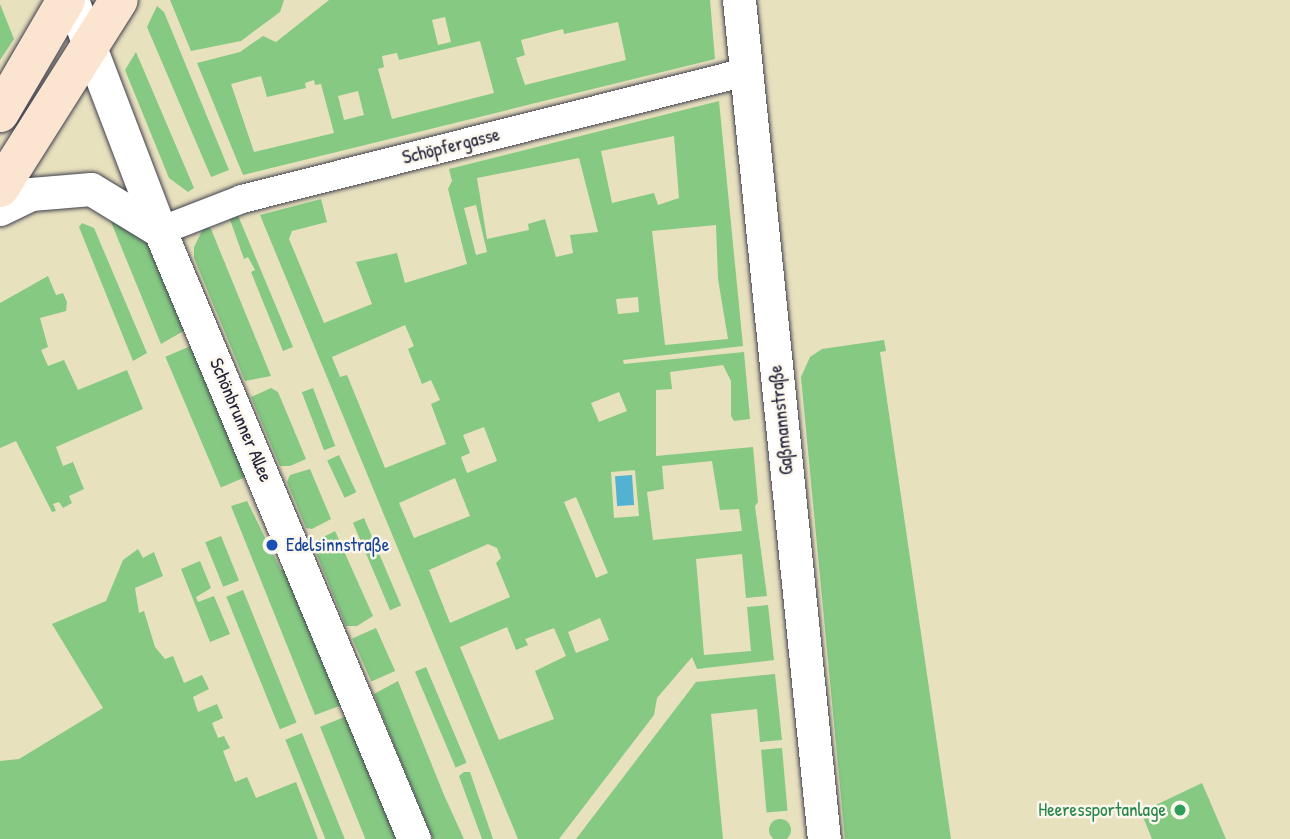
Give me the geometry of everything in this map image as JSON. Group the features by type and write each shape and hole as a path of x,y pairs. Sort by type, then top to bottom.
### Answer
{"main road":[{"path":"0,113 66,0"},
{"path":"0,188 89,43 119,0"}],"street":[{"name":"Schönbrunner Allee","path":"72,0 160,231 414,839"},
{"name":"Gaßmannstraße","path":"739,0 824,839"},
{"name":"Schöpfergasse","path":"160,231 242,199 746,72"},
{"path":"0,209 31,194 91,189 160,231"}],"green space":[{"path":"170,0 284,0 280,12 241,41 191,51"},
{"path":"329,0 710,0 715,59 243,175 197,63 240,52 263,36 276,42","holes":["445,17 451,42 438,45 432,20","618,22 626,60 525,85 516,58 525,55 521,40 563,29 564,34","480,41 494,93 392,119 378,69 384,67 382,56 397,53 399,60","261,76 267,97 306,88 305,83 314,80 315,85 321,84 334,133 254,152 231,84","358,91 364,115 344,120 338,96"]},
{"path":"0,4 14,39 0,60"},
{"path":"157,6 164,12 229,170 211,177 147,27"},
{"path":"136,52 194,188 188,192 169,178 125,70"},
{"path":"719,101 743,346 623,360 624,364 744,352 750,419 734,421 731,416 731,381 723,365 670,372 672,389 656,390 656,456 753,447 758,502 755,506 767,596 746,598 742,554 696,559 704,655 751,651 747,607 768,605 774,660 697,669 692,657 657,698 654,715 559,839 518,839 260,215 321,199 327,222 292,231 289,239 324,323 372,304 356,262 397,253 405,283 467,264 448,189 452,181 449,169","holes":["674,136 679,198 658,205 654,193 612,203 601,151","579,158 598,232 570,235 573,253 556,257 545,219 528,224 529,230 487,239 477,178","476,205 487,252 476,255 464,208","716,225 718,279 728,339 665,345 652,231","638,297 639,312 618,314 616,299","405,325 414,346 408,349 422,384 431,380 440,400 431,404 446,444 385,468 347,375 340,377 332,357","619,392 627,411 599,422 591,403","484,427 497,461 467,473 461,457 470,453 463,435","712,461 720,510 739,509 742,531 653,540 647,492 664,489 662,466","635,470 639,516 614,518 611,472","455,478 470,516 414,538 399,503","576,497 608,573 596,578 564,502","488,544 497,548 501,558 496,563 510,597 450,623 429,570","600,618 609,640 576,653 568,632","507,627 516,650 528,645 525,639 554,628 566,656 535,671 554,719 499,740 460,647"]},
{"path":"117,211 144,231 187,329 161,344 111,222"},
{"path":"237,213 293,347 283,351 251,272 255,270 248,257 244,259 228,214"},
{"path":"82,223 94,228 147,353 133,361 79,227"},
{"path":"205,225 211,229 271,376 245,381 194,258 194,247"},
{"path":"48,276 56,295 63,293 67,302 66,311 40,318 48,347 41,350 48,366 64,360 78,390 127,370 143,409 56,447 63,466 73,462 84,489 69,496 72,503 63,508 59,502 53,504 56,511 52,512 16,441 0,448 0,303"},
{"path":"884,340 886,351 880,352 951,839 845,839 801,377 810,357 822,349"},
{"path":"193,345 248,476 221,487 165,357"},
{"path":"271,388 278,392 306,459 290,466 280,466 251,397"},
{"path":"313,388 335,446 324,450 302,392"},
{"path":"339,455 356,492 345,498 327,460"},
{"path":"310,469 331,519 312,529 306,528 287,482 290,475"},
{"path":"247,501 281,570 287,568 342,705 315,715 231,506"},
{"path":"364,518 401,605 390,610 353,523"},
{"path":"335,531 373,616 357,626 346,626 312,543"},
{"path":"221,536 239,581 223,587 205,542"},
{"path":"138,549 143,558 154,552 163,576 135,588 139,613 144,611 155,647 165,659 173,656 184,683 202,675 209,689 193,697 198,712 217,704 223,718 212,723 218,738 224,736 230,748 223,751 235,782 247,777 256,798 296,782 318,839 0,839 0,761 19,759 103,708 52,624 106,601 123,560"},
{"path":"200,561 211,588 196,597 198,602 214,596 230,634 210,642 181,569"},
{"path":"243,590 297,723 280,729 226,597"},
{"path":"376,628 395,671 371,682 352,639"},
{"path":"426,667 467,763 456,767 415,672"},
{"path":"775,674 782,740 760,742 757,709 711,714 723,839 576,839 696,682"},
{"path":"398,681 464,839 433,839 374,694"},
{"path":"347,716 397,839 365,839 320,727"},
{"path":"302,733 345,839 325,839 285,740"},
{"path":"782,748 787,811 767,813 761,750"},
{"path":"470,772 493,839 482,839 459,776"},
{"name":"Heeressportanlage","path":"1202,783 1226,839 1152,839 1141,812"},
{"path":"780,819 788,822 791,830 788,838 780,841 772,838 769,830 772,822"}],"water":[{"path":"632,475 634,505 617,506 615,476"}],"place":[{"name":"Edelsinnstraße","path":"272,545"},
{"name":"Heeressportanlage","path":"1180,810"}]}
